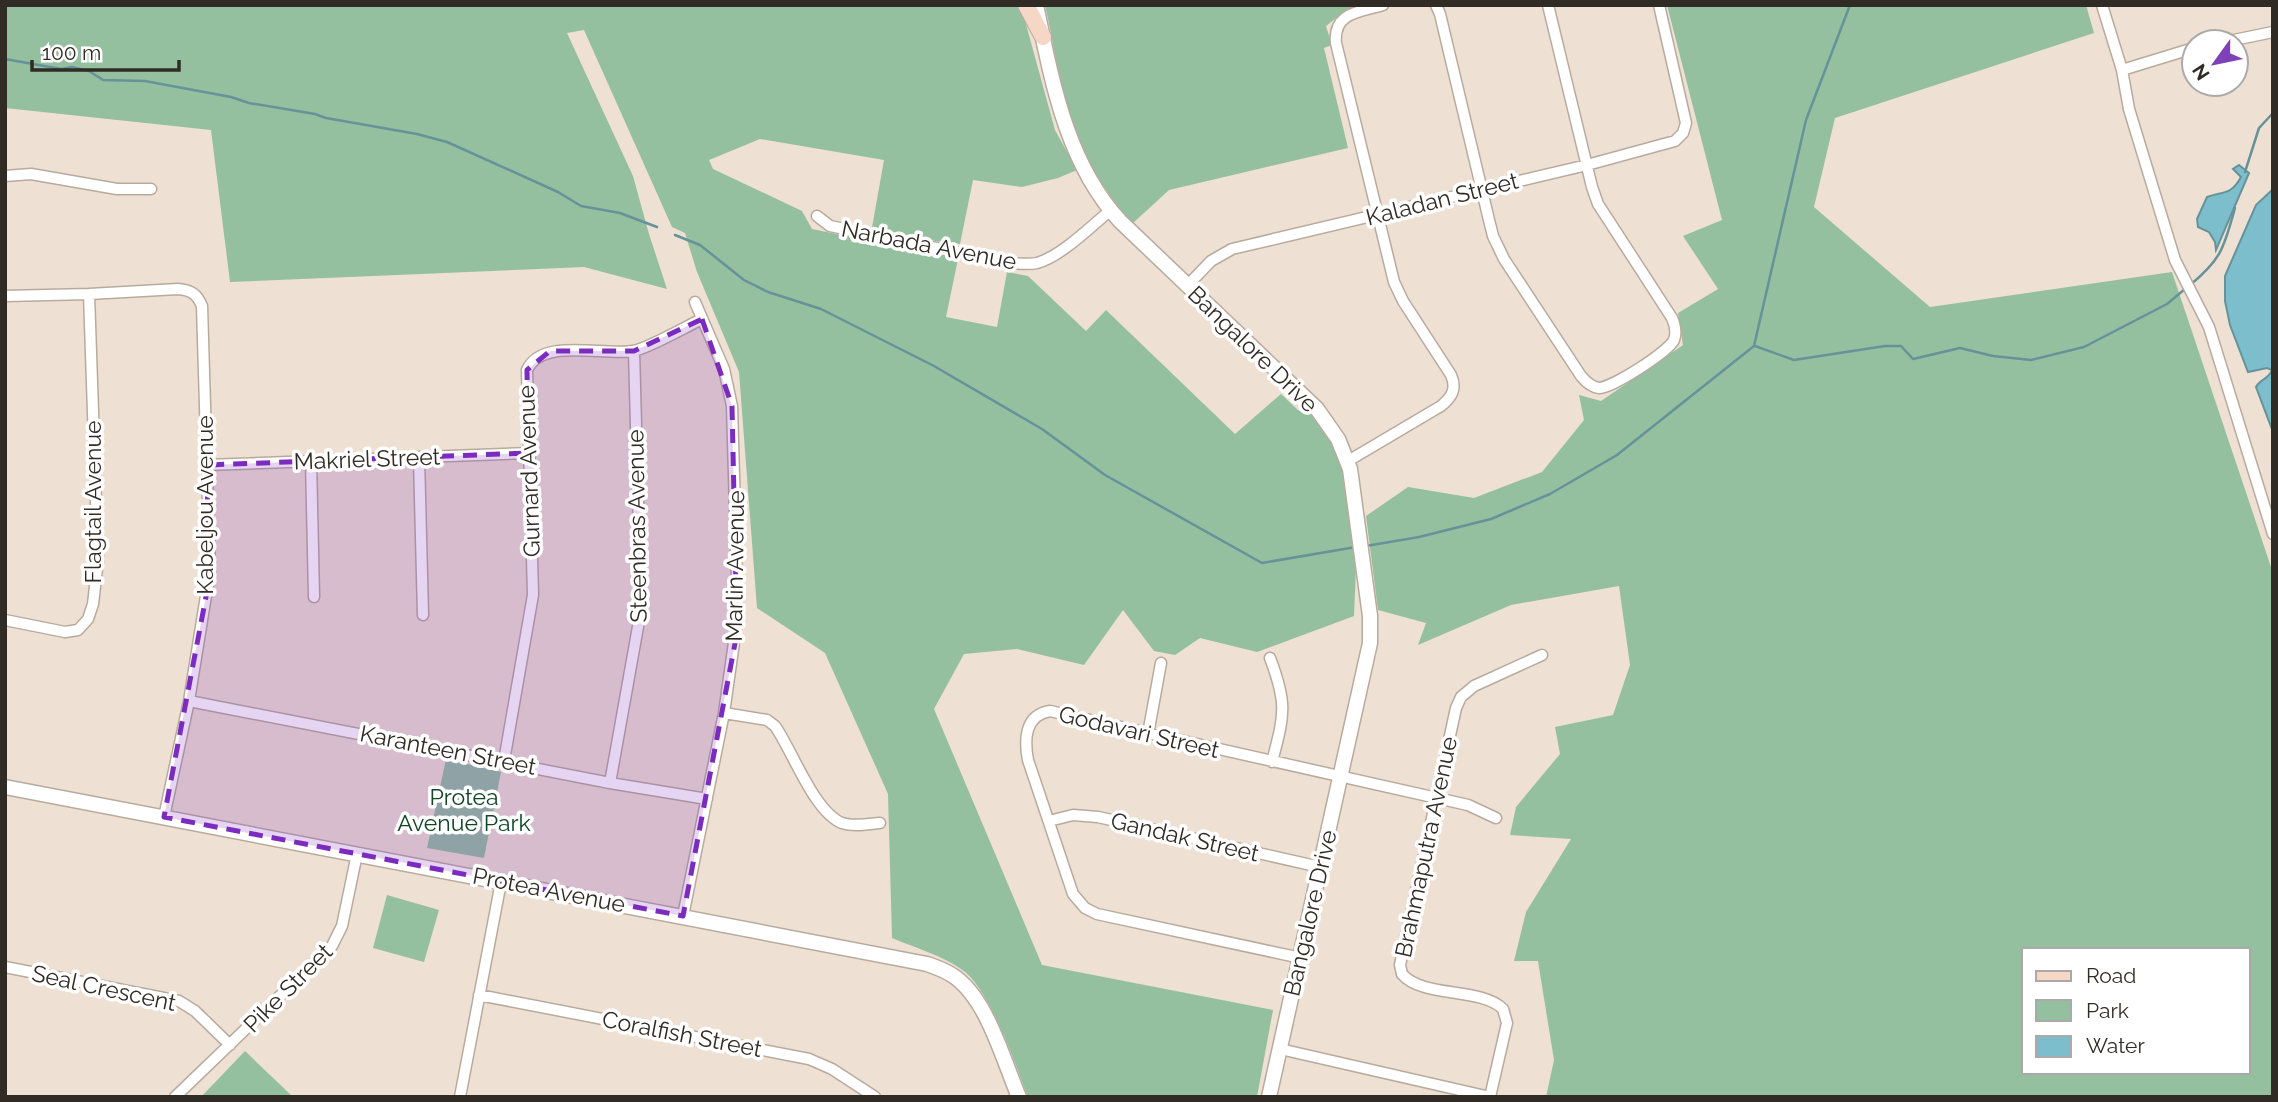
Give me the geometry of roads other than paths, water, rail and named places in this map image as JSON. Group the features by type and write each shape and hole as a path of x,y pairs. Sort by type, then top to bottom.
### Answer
{"main road":[{"path":"1026,5 1043,37"}],"street":[{"name":"Bangalore Drive","path":"1036,5 1072,146 1111,211 1317,409 1328,422 1348,461 1361,534 1370,616 1370,643 1269,1097"},
{"path":"1348,461 1441,406 1451,396 1454,387 1447,369 1398,292 1391,272 1335,32 1342,19 1383,5"},
{"path":"1436,5 1493,236 1504,260 1581,376 1592,386 1605,387 1666,349 1674,339 1675,327 1672,318 1598,204 1548,5"},
{"name":"Kaladan Street","path":"1187,286 1211,261 1233,249 1675,141 1685,128 1685,112 1659,5"},
{"path":"2102,5 2122,70 2129,109 2175,260 2209,327 2273,534"},
{"path":"2250,37 2273,32"},
{"path":"2122,70 2180,52"},
{"path":"5,176 32,174 117,188 151,189"},
{"name":"Narbada Avenue","path":"817,216 830,226 1009,263 1027,264 1037,263 1058,252 1111,211"},
{"name":"Kabeljou Avenue","path":"89,295 132,290 187,289 197,295 203,315 210,571 189,701 164,817"},
{"path":"5,296 89,295"},
{"name":"Flagtail Avenue","path":"5,620 73,632 85,624 93,604 98,546 89,295"},
{"name":"Marlin Avenue","path":"683,916 724,713 738,614 734,430 727,380 695,302"},
{"name":"Gurnard Avenue","path":"504,761 533,596 526,384 530,363 542,354 550,352 634,351 702,319"},
{"name":"Steenbras Avenue","path":"610,783 641,610 634,351"},
{"name":"Makriel Street","path":"207,465 528,453"},
{"path":"419,458 423,615"},
{"path":"311,460 314,597"},
{"name":"Brahmaputra Avenue","path":"1490,1097 1507,1023 1503,1009 1490,1000 1412,983 1400,970 1402,952 1456,708 1461,697 1474,686 1542,655"},
{"path":"1270,658 1283,694 1281,726 1272,762"},
{"path":"1148,733 1161,663"},
{"name":"Karanteen Street","path":"189,701 610,783 707,799"},
{"name":"Godavari Street","path":"1301,958 1097,914 1085,908 1073,894 1026,749 1028,730 1035,716 1050,711 1437,798 1477,808 1496,818"},
{"path":"724,713 767,720 775,726 815,796 837,820 851,825 880,822"},
{"name":"Protea Avenue","path":"5,787 911,960 942,969 960,981 976,1000 987,1021 1015,1096"},
{"name":"Gandak Street","path":"1049,821 1073,815 1098,817 1320,867"},
{"name":"Pike Street","path":"175,1097 337,940 344,919 356,854"},
{"path":"460,1097 501,881"},
{"name":"Seal Crescent","path":"5,967 179,1001 195,1011 230,1045"},
{"name":"Coralfish Street","path":"479,995 809,1059 832,1069 875,1097"},
{"path":"1280,1049 1490,1097"}],"water":[{"path":"2239,165 2249,173 2216,250 2209,232 2198,227 2197,219 2207,197 2234,187 2241,177 2233,169"},
{"path":"2273,189 2273,432 2256,387 2272,370 2267,368 2248,372 2230,325 2225,301 2225,276 2256,205"}],"waterway":[{"path":"1366,546 1419,537 1491,519 1550,494 1617,455 1754,346 1806,120 1850,5"},
{"path":"5,59 61,69 72,67 89,71 103,80 145,81 417,134 447,142 558,192 581,206 620,213 657,227"},
{"path":"2245,172 2259,128 2273,113"},
{"path":"2190,285 2209,267 2220,251 2235,208"},
{"path":"675,235 700,245 744,280 768,292 821,309 934,366 1042,429 1105,475 1262,563 1356,547"},
{"path":"1755,346 1794,360 1885,346 1901,346 1913,359 1960,348 1993,356 2031,360 2084,347 2167,304 2185,289"}],"park label":[{"name":"Protea Avenue Park","path":"464,810"}]}
